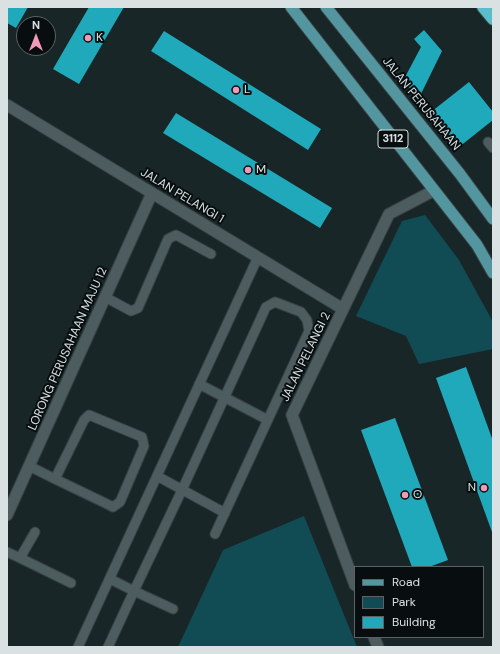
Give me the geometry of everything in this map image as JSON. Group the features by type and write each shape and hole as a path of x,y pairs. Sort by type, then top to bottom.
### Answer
{"highway":[{"path":"483,7 493,19"}],"main road":[{"name":"3112","path":"291,7 433,191 477,245 493,273"},
{"name":"JALAN PERUSAHAAN","path":"326,7 460,174 493,219"}],"street":[{"name":"JALAN PELANGI 1","path":"7,105 343,309"},
{"name":"JALAN PELANGI 2","path":"354,582 292,415 389,214 433,191"},
{"name":"LORONG PERUSAHAAN MAJU 12","path":"7,515 152,193"}],"lane":[{"path":"105,297 131,311 138,308 168,239 176,235 211,254"},
{"path":"78,647 258,257"},
{"path":"108,647 266,306 275,302 301,312 307,320 309,331 215,534"},
{"path":"199,384 268,420"},
{"path":"29,466 55,479 113,507 120,502 144,446 142,437 88,415 84,420 55,479"},
{"path":"157,476 225,513"},
{"path":"20,558 35,532"},
{"path":"7,552 71,584"},
{"path":"110,579 173,609"}],"green space":[{"path":"425,215 459,260 493,322 493,349 419,364 406,336 356,316 402,221"},
{"path":"304,516 357,647 178,647 223,550"}],"building":[{"path":"7,7 28,7 23,16 16,16 16,28 7,23"},
{"name":"K","path":"89,7 124,7 79,84 53,69"},
{"path":"424,30 442,51 419,98 403,81 421,47 414,39"},
{"name":"L","path":"164,31 321,129 308,150 151,51"},
{"path":"469,82 493,112 493,120 459,147 431,112"},
{"name":"M","path":"176,113 332,208 320,228 163,133"},
{"name":"N","path":"466,367 493,441 492,532 436,378"},
{"name":"O","path":"395,418 448,560 432,566 412,566 361,430"}],"place":[{"name":"K","path":"88,38"},
{"name":"L","path":"236,90"},
{"name":"M","path":"248,170"},
{"name":"N","path":"484,488"},
{"name":"O","path":"405,495"}]}
